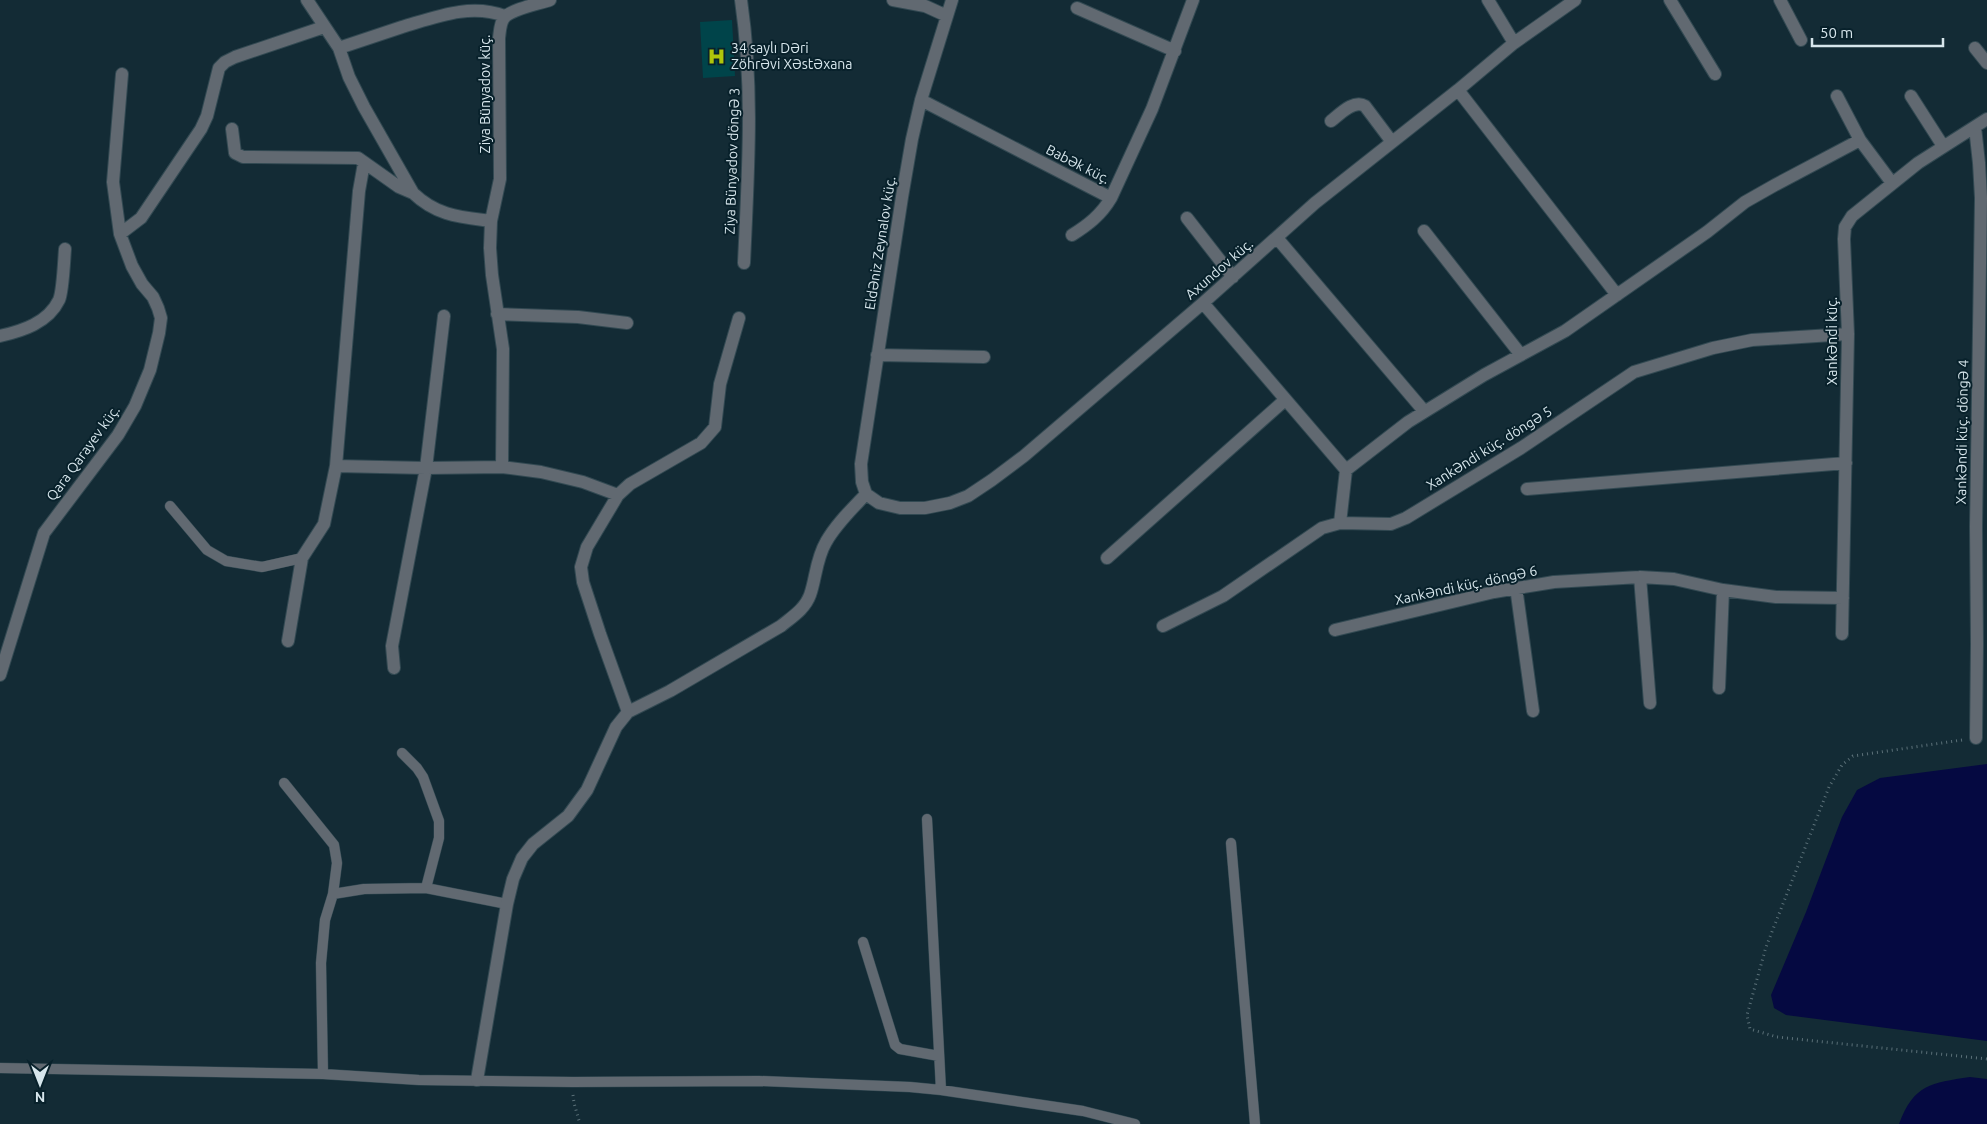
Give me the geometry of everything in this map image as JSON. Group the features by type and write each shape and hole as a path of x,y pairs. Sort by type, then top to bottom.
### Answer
{"street":[{"path":"307,0 339,48 349,77 364,107 413,193 424,204 447,215 491,221"},
{"path":"339,48 445,14 473,10 489,11 504,16 550,0"},
{"name":"Ziya Bünyadov döngə 3","path":"741,0 748,48 749,82 749,137 744,263"},
{"path":"893,0 925,6 947,16"},
{"name":"Eldəniz Zeynalov küç.","path":"866,494 862,482 861,464 902,197 921,100 952,0"},
{"name":"Babək küç.","path":"921,100 1111,198 1152,109 1193,0"},
{"path":"1488,0 1514,43"},
{"name":"Axundov küç.","path":"866,494 879,503 900,508 924,508 950,503 968,496 992,480 1024,456 1203,303 1315,203 1458,90 1514,43 1575,0"},
{"path":"1670,0 1715,74"},
{"path":"1780,0 1801,40"},
{"path":"1077,8 1175,51"},
{"name":"Ziya Bünyadov küç.","path":"502,467 504,349 492,276 491,221 500,179 499,38 500,24 504,16"},
{"path":"120,234 141,218 201,129 207,116 219,68 225,62 235,57 324,28"},
{"path":"1975,48 1987,63"},
{"name":"Qara Qarayev küç.","path":"0,675 44,533 118,435 135,406 150,370 159,333 160,318 158,308 153,297 142,284 132,266 120,234 113,182 122,74"},
{"path":"1458,90 1618,295"},
{"path":"1837,96 1860,140 1892,183"},
{"path":"1911,96 1943,146"},
{"path":"1331,121 1355,104 1360,103 1365,106 1392,142"},
{"name":"Xankəndi küç.","path":"1842,634 1848,334 1845,227 1852,216 1892,183 1943,146 1987,120"},
{"name":"Xankəndi küç. döngə 4","path":"1975,127 1981,198 1976,527 1976,738"},
{"path":"232,129 235,153 243,157 358,158 399,187 413,193"},
{"path":"1340,522 1346,470 1408,422 1564,331 1618,295 1745,202 1775,184 1860,140"},
{"path":"288,641 302,558 324,524 336,466 359,191 364,163"},
{"path":"1072,235 1094,221 1106,208 1111,198"},
{"path":"1187,218 1233,277"},
{"path":"1424,231 1521,355"},
{"path":"1277,238 1424,411"},
{"path":"0,336 20,332 45,318 59,300 65,249"},
{"path":"1203,303 1346,470"},
{"path":"497,314 578,317 627,322"},
{"path":"394,668 392,646 426,468 444,316"},
{"path":"628,712 583,582 581,567 587,547 618,495 630,484 701,443 714,427 720,384 739,318"},
{"name":"Xankəndi küç. döngə 5","path":"1163,626 1222,596 1322,528 1340,522 1391,524 1406,518 1521,448 1634,372 1713,348 1752,340 1848,334"},
{"path":"877,355 984,357"},
{"path":"1107,558 1285,400"},
{"path":"1526,489 1846,464"},
{"path":"336,466 502,467 541,472 582,482 618,495"},
{"path":"477,1080 507,904 513,879 522,858 533,844 568,816 586,790 616,727 628,712 678,686 781,626 798,613 810,596 816,567 825,543 833,531 866,494"},
{"path":"1640,577 1650,703"},
{"name":"Xankəndi küç. döngə 6","path":"1335,630 1516,587 1554,582 1640,577 1674,579 1723,590 1776,597 1843,598"},
{"path":"1516,587 1533,711"},
{"path":"1719,688 1723,590"}],"lane":[{"path":"170,506 208,550 226,561 262,567 302,558"},
{"path":"402,753 423,777 439,821 439,838 426,888"},
{"path":"284,783 334,845 337,863 333,894 325,920 321,964 323,1074"},
{"path":"927,819 941,1090"},
{"path":"1231,843 1255,1124"},
{"path":"333,894 364,889 426,888 507,904"},
{"path":"863,942 895,1045 900,1049 939,1056"},
{"path":"0,1068 323,1074 419,1080 573,1082 758,1081 941,1090 1083,1111 1134,1124"}],"path":[{"path":"1976,738 1853,756 1842,765 1829,787 1766,947 1747,1015 1750,1029 1777,1037 1987,1059"},
{"path":"573,1082 574,1103 580,1124"}],"shaded area":[{"path":"1987,764 1987,1041 1786,1015 1774,1008 1771,995 1806,912 1842,817 1857,790 1880,778"},
{"path":"1970,1077 1987,1079 1987,1124 1899,1124 1911,1101 1918,1093 1934,1084"}],"building":[{"path":"732,20 735,76 703,78 700,22"}],"place":[{"name":"34 saylı Dəri Zöhrəvi Xəstəxana","path":"717,56"}]}
